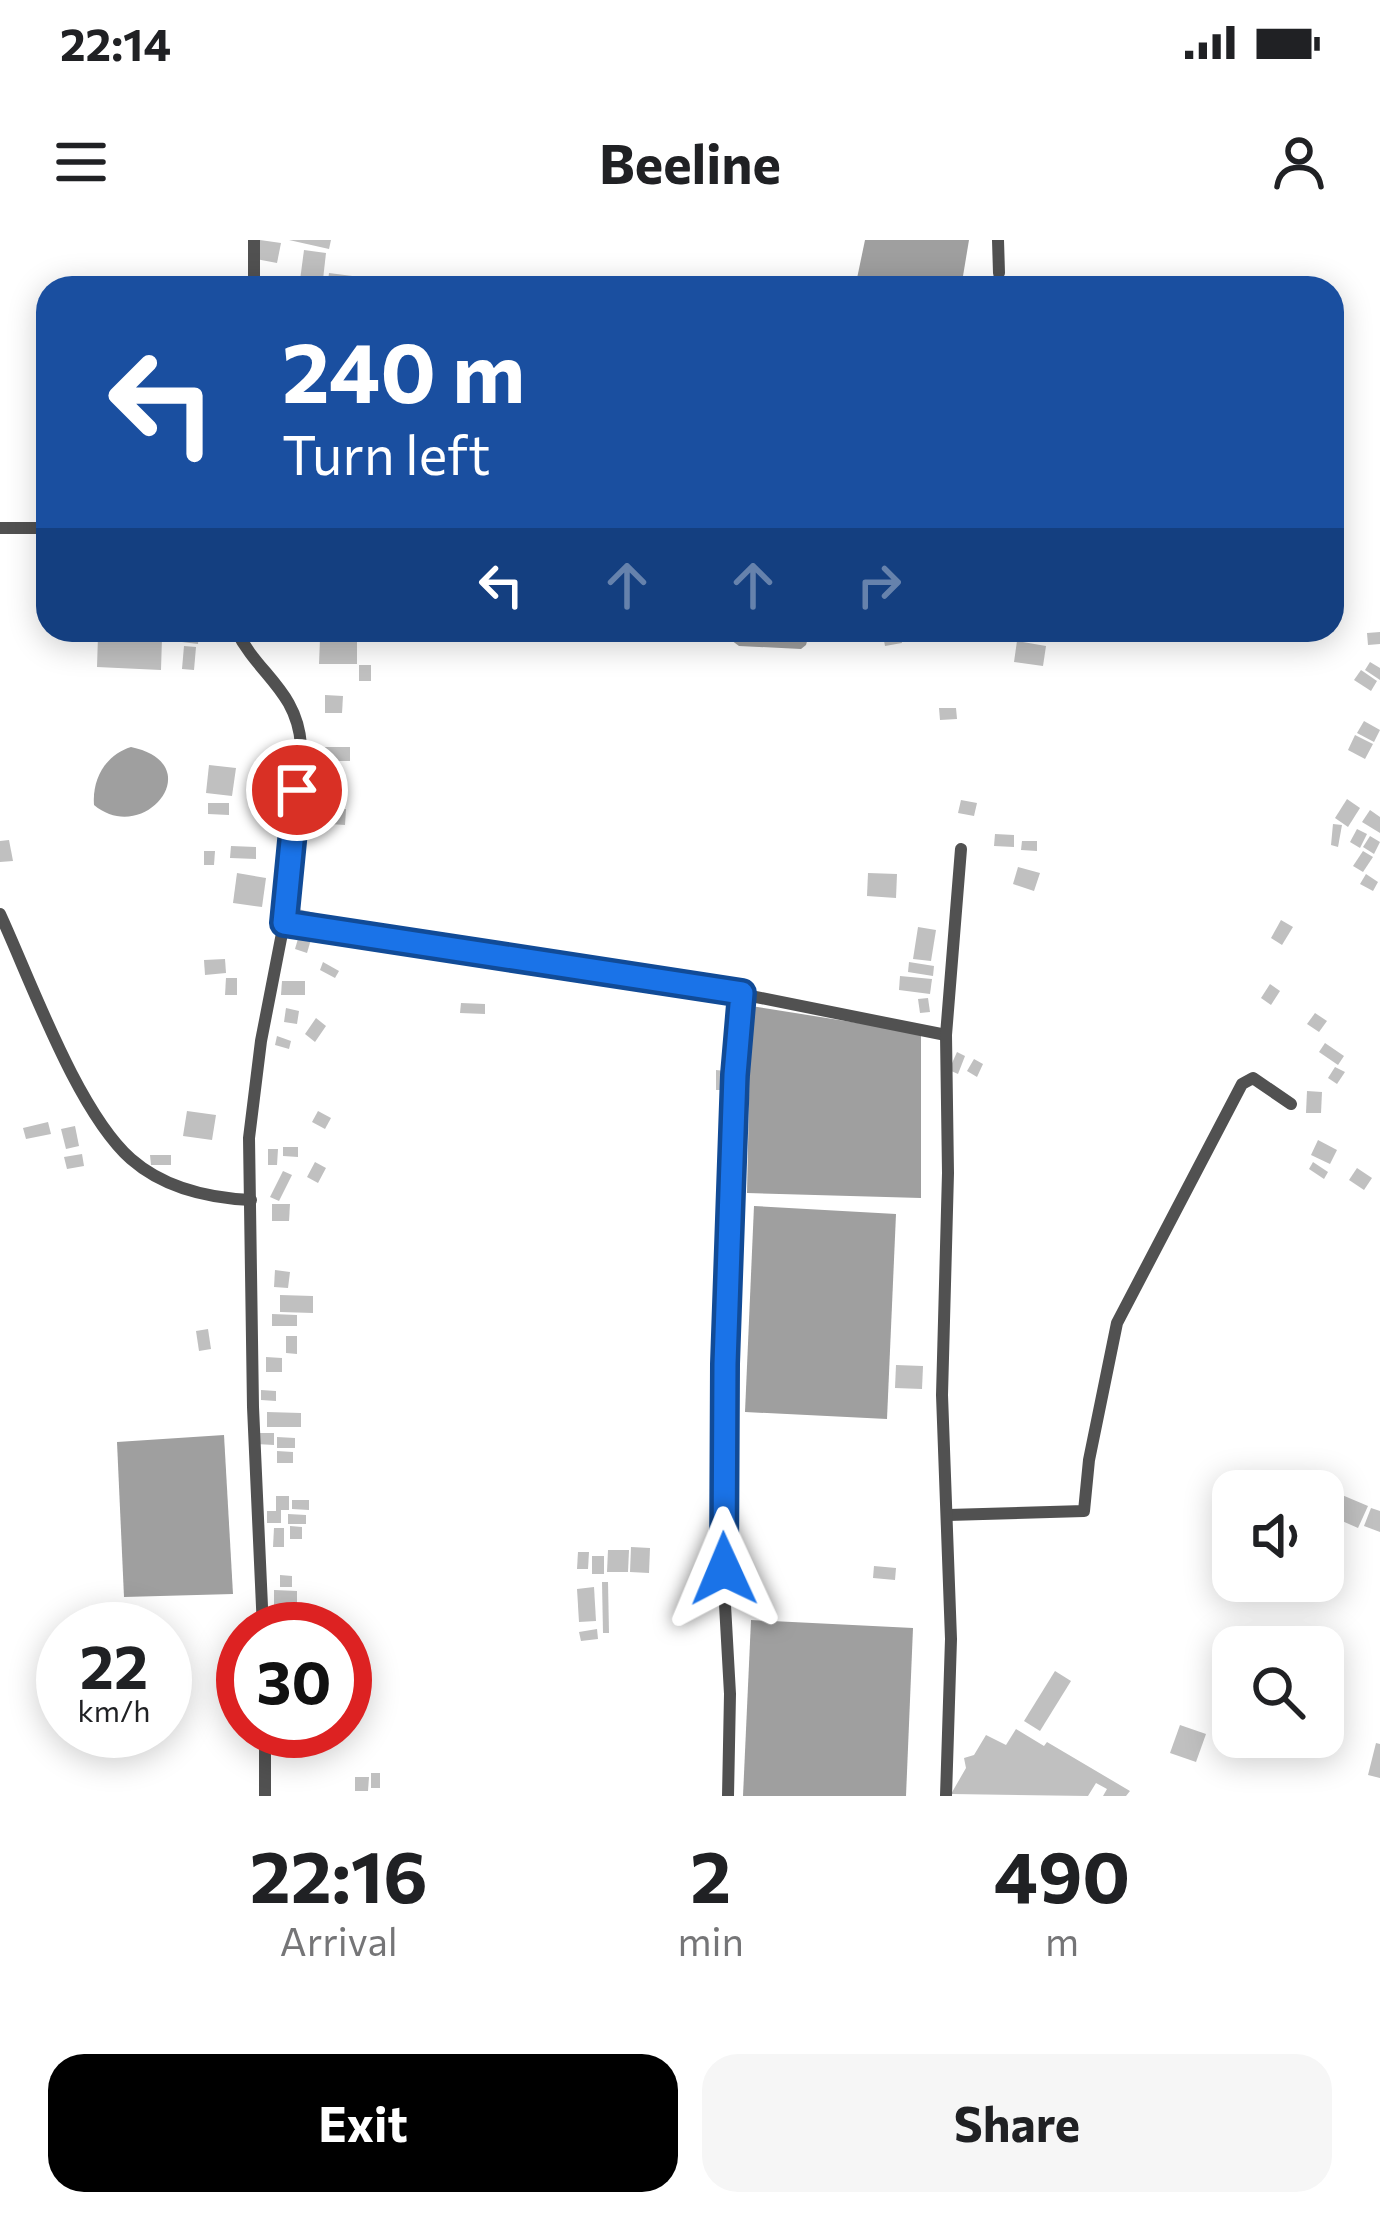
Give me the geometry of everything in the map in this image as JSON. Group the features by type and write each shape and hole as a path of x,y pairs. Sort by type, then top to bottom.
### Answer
{"street":[{"path":"254,240 254,276"},
{"path":"998,240 1000,273"},
{"path":"0,528 36,528"},
{"path":"244,642 284,692 299,722 302,745 284,923 252,1095 253,1407 262,1602"},
{"path":"946,1796 951,1639 942,1411 946,1035 961,850"},
{"path":"0,914 54,1037 101,1121 129,1158 163,1181 213,1198 251,1200"},
{"path":"284,923 742,993 946,1035"},
{"path":"728,1796 723,1448 742,993"},
{"path":"948,1515 1084,1511 1089,1460 1117,1323 1242,1084 1253,1078 1291,1104"},
{"path":"265,1758 266,1796"}],"shaded area":[{"path":"865,240 969,240 963,276 858,276"},
{"path":"734,642 807,642 801,649"},
{"path":"131,747 154,756 166,769 168,784 149,810 132,816 113,815 94,805 95,786 108,762"},
{"path":"751,1006 921,1033 921,1198 747,1193"},
{"path":"754,1206 896,1214 887,1419 745,1412"},
{"path":"224,1435 233,1594 124,1597 117,1442"},
{"path":"751,1620 913,1628 906,1796 743,1796"}],"building":[{"path":"260,240 281,243 277,263 256,259"},
{"path":"289,240 331,240 329,249"},
{"path":"304,250 326,253 323,276 301,276"},
{"path":"1380,632 1380,644 1368,645 1367,633"},
{"path":"98,642 162,642 161,670 97,667"},
{"path":"320,642 357,642 357,664 319,664"},
{"path":"1017,642 1046,646 1043,666 1014,662"},
{"path":"184,646 196,647 194,670 182,669"},
{"path":"1370,662 1380,668 1380,680 1365,670"},
{"path":"359,665 371,665 371,681 359,681"},
{"path":"1361,670 1377,681 1371,691 1354,680"},
{"path":"325,695 343,696 342,713 325,713"},
{"path":"939,708 956,708 957,719 940,720"},
{"path":"1364,721 1380,730 1374,742 1357,733"},
{"path":"1355,735 1373,744 1365,759 1348,750"},
{"path":"316,747 350,747 350,761 316,761"},
{"path":"209,765 236,768 232,796 206,793"},
{"path":"317,766 335,767 335,779 316,779"},
{"path":"248,775 257,775 257,794 248,794"},
{"path":"263,795 280,796 279,811 263,811"},
{"path":"1347,799 1360,808 1348,827 1335,818"},
{"path":"961,800 977,803 974,816 958,813"},
{"path":"208,803 229,803 229,815 208,814"},
{"path":"329,809 346,809 345,825 329,824"},
{"path":"1370,810 1380,817 1380,833 1362,822"},
{"path":"1333,824 1342,825 1338,847 1331,845"},
{"path":"1357,829 1367,834 1360,848 1350,842"},
{"path":"995,834 1014,835 1014,847 994,846"},
{"path":"1370,836 1380,842 1374,854 1363,847"},
{"path":"9,840 13,861 0,862 0,841"},
{"path":"1022,841 1037,841 1037,851 1021,850"},
{"path":"231,846 256,847 256,859 230,858"},
{"path":"204,851 215,851 214,865 204,865"},
{"path":"1363,851 1373,857 1363,872 1353,866"},
{"path":"1018,867 1040,873 1034,891 1013,884"},
{"path":"237,873 266,878 262,907 233,903"},
{"path":"868,873 897,874 896,898 867,896"},
{"path":"1366,874 1378,882 1373,891 1360,884"},
{"path":"298,909 315,913 313,922 296,918"},
{"path":"1281,920 1293,927 1282,945 1271,938"},
{"path":"918,927 936,930 931,961 913,959"},
{"path":"300,932 312,936 307,953 295,949"},
{"path":"225,959 226,973 205,975 204,960"},
{"path":"323,962 339,971 335,978 320,970"},
{"path":"909,962 934,966 933,976 908,972"},
{"path":"900,976 932,979 930,994 899,990"},
{"path":"226,978 237,978 237,995 225,995"},
{"path":"282,981 305,981 305,995 281,995"},
{"path":"1270,984 1280,991 1271,1005 1261,998"},
{"path":"928,998 930,1012 920,1013 918,999"},
{"path":"461,1003 485,1004 485,1014 460,1013"},
{"path":"286,1008 299,1011 297,1024 284,1022"},
{"path":"1315,1013 1327,1021 1319,1032 1307,1024"},
{"path":"316,1018 326,1026 315,1042 305,1034"},
{"path":"277,1036 291,1041 289,1049 275,1045"},
{"path":"1325,1043 1344,1056 1338,1065 1319,1052"},
{"path":"957,1052 965,1056 958,1074 949,1070"},
{"path":"974,1059 983,1064 977,1077 967,1071"},
{"path":"1335,1067 1345,1072 1337,1084 1328,1078"},
{"path":"716,1070 725,1071 724,1090 716,1090"},
{"path":"1307,1091 1322,1092 1321,1113 1306,1113"},
{"path":"187,1111 216,1115 212,1140 183,1136"},
{"path":"318,1111 331,1118 325,1129 312,1122"},
{"path":"48,1122 51,1134 26,1139 23,1128"},
{"path":"75,1126 79,1146 66,1149 61,1129"},
{"path":"1318,1140 1337,1150 1330,1164 1311,1155"},
{"path":"283,1147 298,1147 298,1157 283,1156"},
{"path":"268,1149 278,1149 277,1165 268,1165"},
{"path":"82,1154 84,1166 67,1169 64,1157"},
{"path":"150,1155 171,1155 171,1165 151,1165"},
{"path":"315,1162 326,1168 318,1183 307,1177"},
{"path":"1313,1162 1328,1172 1324,1179 1309,1169"},
{"path":"1357,1168 1372,1178 1364,1190 1349,1180"},
{"path":"283,1171 292,1175 279,1201 270,1197"},
{"path":"272,1204 290,1204 289,1221 272,1221"},
{"path":"275,1270 290,1272 288,1288 274,1287"},
{"path":"280,1295 313,1296 313,1313 280,1312"},
{"path":"272,1314 297,1315 297,1326 272,1326"},
{"path":"208,1329 211,1349 199,1351 196,1331"},
{"path":"286,1336 297,1336 297,1354 286,1353"},
{"path":"266,1357 282,1358 282,1372 266,1372"},
{"path":"896,1365 923,1366 922,1389 895,1388"},
{"path":"261,1390 276,1391 276,1401 261,1400"},
{"path":"267,1412 301,1413 301,1427 267,1427"},
{"path":"257,1433 274,1433 274,1445 256,1444"},
{"path":"277,1437 295,1438 295,1448 277,1448"},
{"path":"277,1451 293,1452 293,1463 277,1463"},
{"path":"276,1496 289,1496 289,1510 281,1510 281,1523 267,1523 267,1511 276,1511"},
{"path":"1344,1496 1368,1506 1358,1528 1344,1522"},
{"path":"292,1500 309,1500 309,1510 292,1509"},
{"path":"1371,1508 1380,1511 1380,1532 1364,1526"},
{"path":"288,1514 306,1515 306,1524 288,1524"},
{"path":"290,1526 302,1527 302,1539 290,1539"},
{"path":"274,1528 284,1528 284,1547 273,1547"},
{"path":"631,1547 650,1548 649,1573 630,1572"},
{"path":"608,1550 629,1550 628,1572 607,1572"},
{"path":"578,1552 589,1552 588,1569 577,1569"},
{"path":"592,1556 604,1556 604,1574 592,1574"},
{"path":"874,1566 896,1568 895,1580 873,1578"},
{"path":"280,1575 292,1576 292,1587 280,1587"},
{"path":"602,1582 608,1582 609,1633 603,1633"},
{"path":"594,1587 596,1621 579,1622 577,1589"},
{"path":"274,1590 297,1591 297,1602 274,1602"},
{"path":"597,1629 598,1639 581,1641 579,1632"},
{"path":"1055,1671 1071,1681 1040,1731 1024,1721"},
{"path":"1180,1725 1206,1734 1196,1762 1170,1753"},
{"path":"1016,1729 1130,1791 1126,1796 1103,1796 1107,1789 1096,1783 1088,1796 951,1794 966,1768 964,1758 974,1755 986,1735 1006,1745"},
{"path":"1376,1743 1380,1744 1380,1778 1368,1775"},
{"path":"371,1773 380,1773 380,1788 371,1788"},
{"path":"355,1777 369,1777 368,1791 355,1791"}],"route":[{"path":"297,790 284,923 742,993 725,1364 724,1569"}]}
